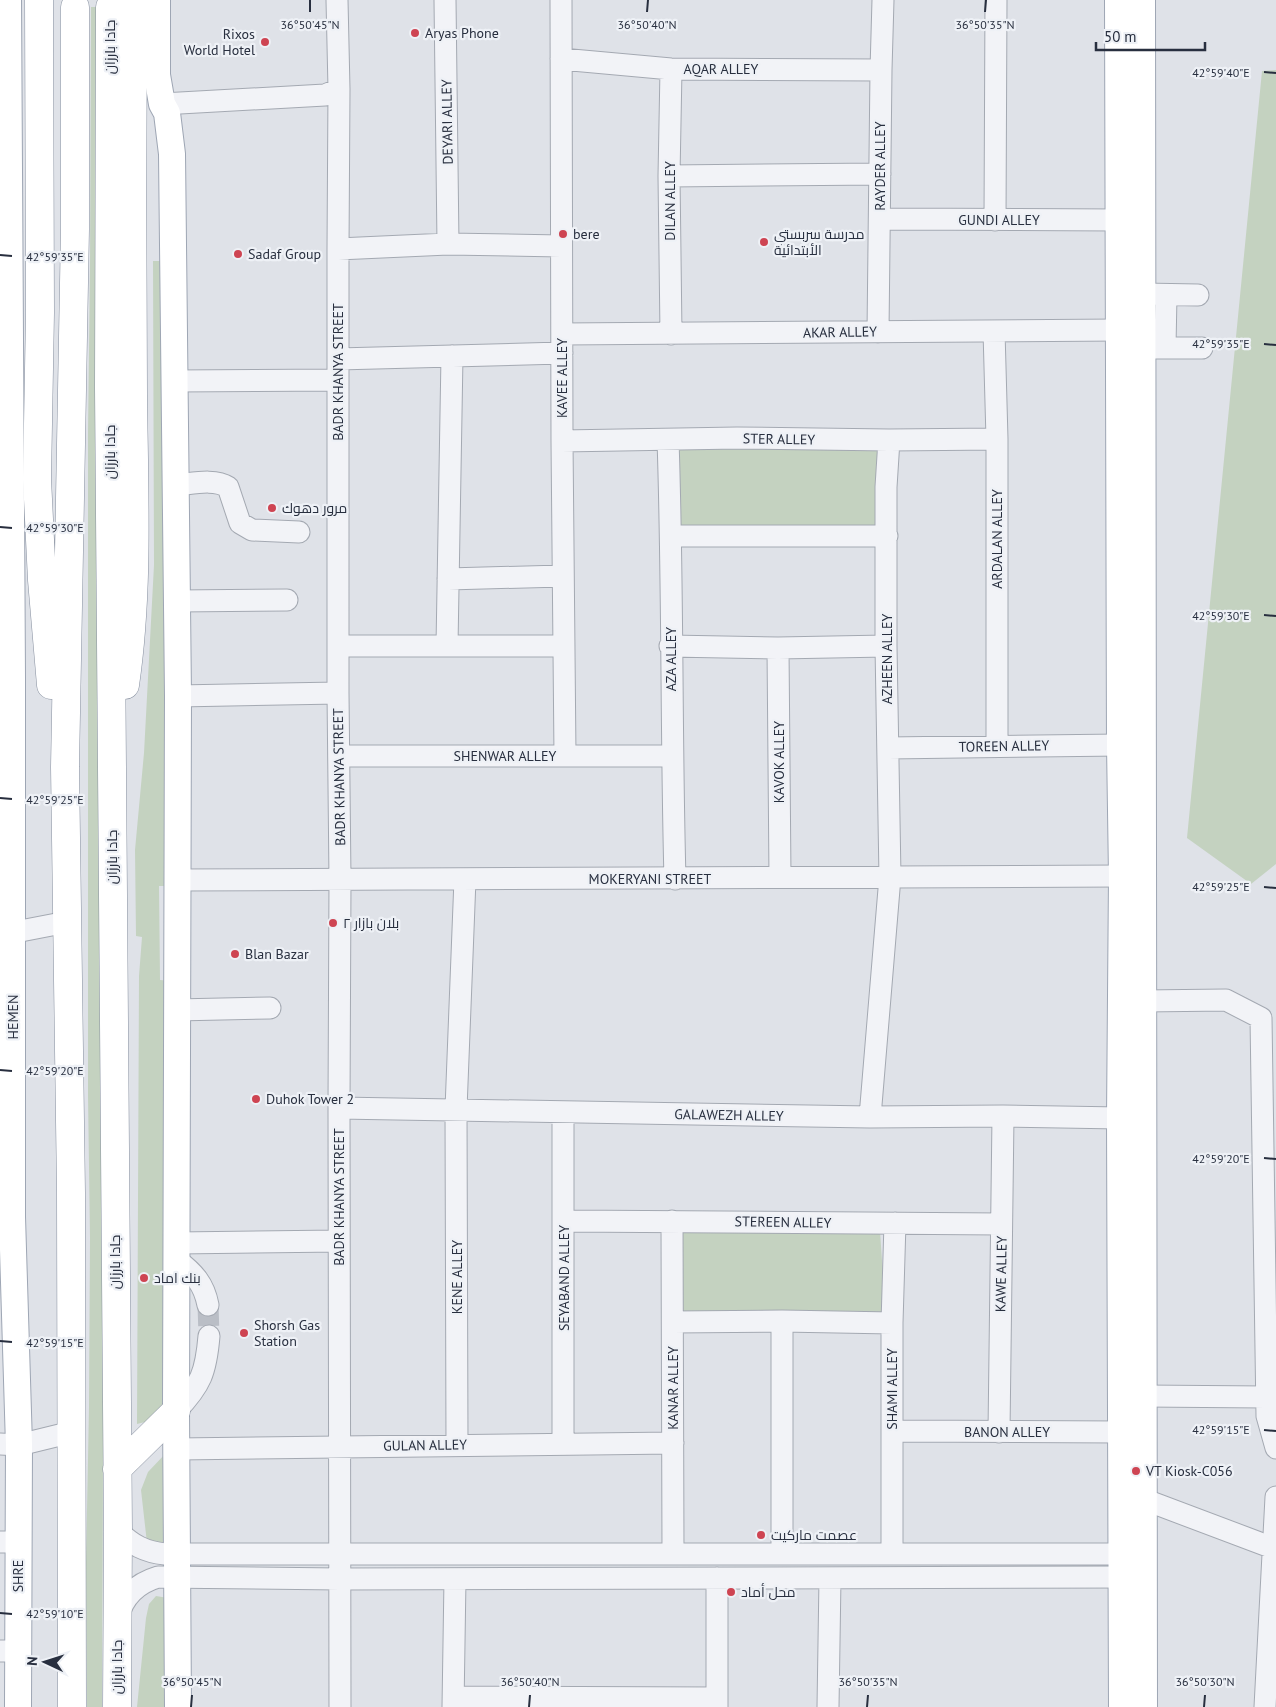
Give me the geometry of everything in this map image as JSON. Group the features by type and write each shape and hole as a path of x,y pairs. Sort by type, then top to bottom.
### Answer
{"highway":[{"path":"39,0 40,313 37,479 42,580 51,685 65,767"},
{"name":"جادا بارزان","path":"117,1707 118,1531 116,1469 112,771 121,3"},
{"path":"72,1707 71,1192 65,767 75,229 75,7"},
{"path":"116,1469 176,1411"}],"main road":[{"name":"HEMEN","path":"8,0 5,299 6,1218 10,1445"},
{"path":"157,0 156,61 162,104 167,113 172,154 173,381 178,696 176,1010 178,1707"},
{"path":"1118,0 1154,294 1143,1001 1143,1499 1132,1566 1122,1707"},
{"path":"1142,0 1119,220 1119,330 1122,876 1120,1118 1121,1432 1144,1707"},
{"name":"SHRE","path":"10,1445 9,1651 18,1707"}],"street":[{"name":"BADR KHANYA STREET","path":"337,0 339,89 340,1579"},
{"name":"DEYARI ALLEY","path":"446,0 448,244"},
{"name":"KAVEE ALLEY","path":"561,0 562,576 565,756"},
{"name":"RAYDER ALLEY","path":"878,332 883,0"},
{"path":"995,220 996,0"},
{"name":"AQAR ALLEY","path":"561,59 671,69 881,70"},
{"name":"DILAN ALLEY","path":"671,69 669,176 671,334"},
{"path":"162,104 324,95 339,89"},
{"path":"669,176 880,174"},
{"name":"GUNDI ALLEY","path":"880,220 1119,220"},
{"path":"338,249 448,244 561,246"},
{"path":"1154,294 1198,295"},
{"name":"AKAR ALLEY","path":"173,381 338,369 671,334 1119,330"},
{"name":"ARDALAN ALLEY","path":"994,331 997,439 997,746"},
{"path":"1154,348 1202,348"},
{"path":"448,646 452,356"},
{"name":"STER ALLEY","path":"562,441 737,438 997,439"},
{"name":"AZA ALLEY","path":"668,440 675,879"},
{"name":"AZHEEN ALLEY","path":"870,1117 890,877 886,646 886,487 889,440"},
{"path":"175,485 211,482 223,484 228,487 240,522 252,530 299,532"},
{"path":"671,536 887,536"},
{"path":"448,579 562,576"},
{"path":"176,601 287,600"},
{"path":"338,646 564,646"},
{"path":"670,646 778,648 886,646"},
{"name":"KAVOK ALLEY","path":"778,648 780,877"},
{"path":"178,696 338,693"},
{"name":"TOREEN ALLEY","path":"888,748 1120,744"},
{"name":"SHENWAR ALLEY","path":"339,756 672,756"},
{"name":"MOKERYANI STREET","path":"178,880 1122,876"},
{"name":"KENE ALLEY","path":"457,1445 456,1109 465,879"},
{"path":"6,934 67,922"},
{"path":"1143,1001 1226,1000 1269,1017 1266,1397 1267,1416 1276,1448"},
{"path":"176,1010 270,1008"},
{"name":"GALAWEZH ALLEY","path":"339,1108 870,1117 1003,1116 1120,1118"},
{"name":"SEYABAND ALLEY","path":"563,1444 564,1113"},
{"name":"KAWE ALLEY","path":"999,1432 1003,1116"},
{"name":"STEREEN ALLEY","path":"564,1221 1001,1224"},
{"name":"KANAR ALLEY","path":"672,1221 673,1554"},
{"name":"SHAMI ALLEY","path":"892,1554 892,1323 895,1223"},
{"path":"177,1251 339,1241"},
{"path":"177,1251 199,1280 205,1291 208,1305"},
{"path":"782,1321 782,1554"},
{"path":"673,1322 892,1323"},
{"path":"176,1411 191,1395 202,1379 207,1359 208,1336"},
{"path":"1143,1396 1266,1397"},
{"name":"BANON ALLEY","path":"892,1431 1121,1432"},
{"path":"10,1445 72,1432"},
{"name":"GULAN ALLEY","path":"177,1449 673,1443"},
{"path":"1265,1707 1271,1680 1273,1548 1276,1497"},
{"path":"1143,1499 1273,1548"},
{"path":"118,1531 130,1542 177,1565 340,1579 830,1578 1132,1566"},
{"path":"116,1625 122,1606 134,1590 141,1584 158,1577 177,1565 340,1554 892,1554 1132,1566"},
{"path":"455,1578 454,1702 717,1703 716,1578"},
{"path":"828,1707 830,1578"},
{"path":"340,1579 340,1707"}],"green space":[{"path":"91,7 98,7 95,236 98,337 104,1230 102,1707 87,1707 86,1562 90,1238 88,1095 88,432"},
{"path":"1276,70 1276,864 1251,884 1187,838 1262,71"},
{"path":"153,261 167,261 171,886 159,886 160,980 172,981 172,1395 145,1422 137,1424 139,976 142,937 136,936 135,850 144,753 154,565"},
{"path":"883,443 882,525 679,525 677,447"},
{"path":"676,1228 880,1231 886,1320 676,1318"},
{"path":"166,1453 163,1536 175,1546 147,1543 141,1490 148,1472"},
{"path":"156,1596 168,1598 173,1707 137,1707 146,1618 149,1604"}],"tunnel":[{"path":"208,1305 209,1336"}],"place":[{"name":"Aryas Phone","path":"415,33"},
{"name":"Rixos World Hotel","path":"265,42"},
{"name":"bere","path":"563,234"},
{"name":"مدرسة سربستي الأبتدائية","path":"764,242"},
{"name":"Sadaf Group","path":"238,254"},
{"name":"مرور دهوك","path":"272,508"},
{"name":"بلان بازار ٢","path":"333,923"},
{"name":"Blan Bazar","path":"235,954"},
{"name":"Duhok Tower 2","path":"256,1099"},
{"name":"بنك اماد","path":"144,1278"},
{"name":"Shorsh Gas Station","path":"244,1333"},
{"name":"VT Kiosk-C056","path":"1136,1471"},
{"name":"عصمت ماركيت","path":"761,1535"},
{"name":"محل أماد","path":"731,1592"}]}
